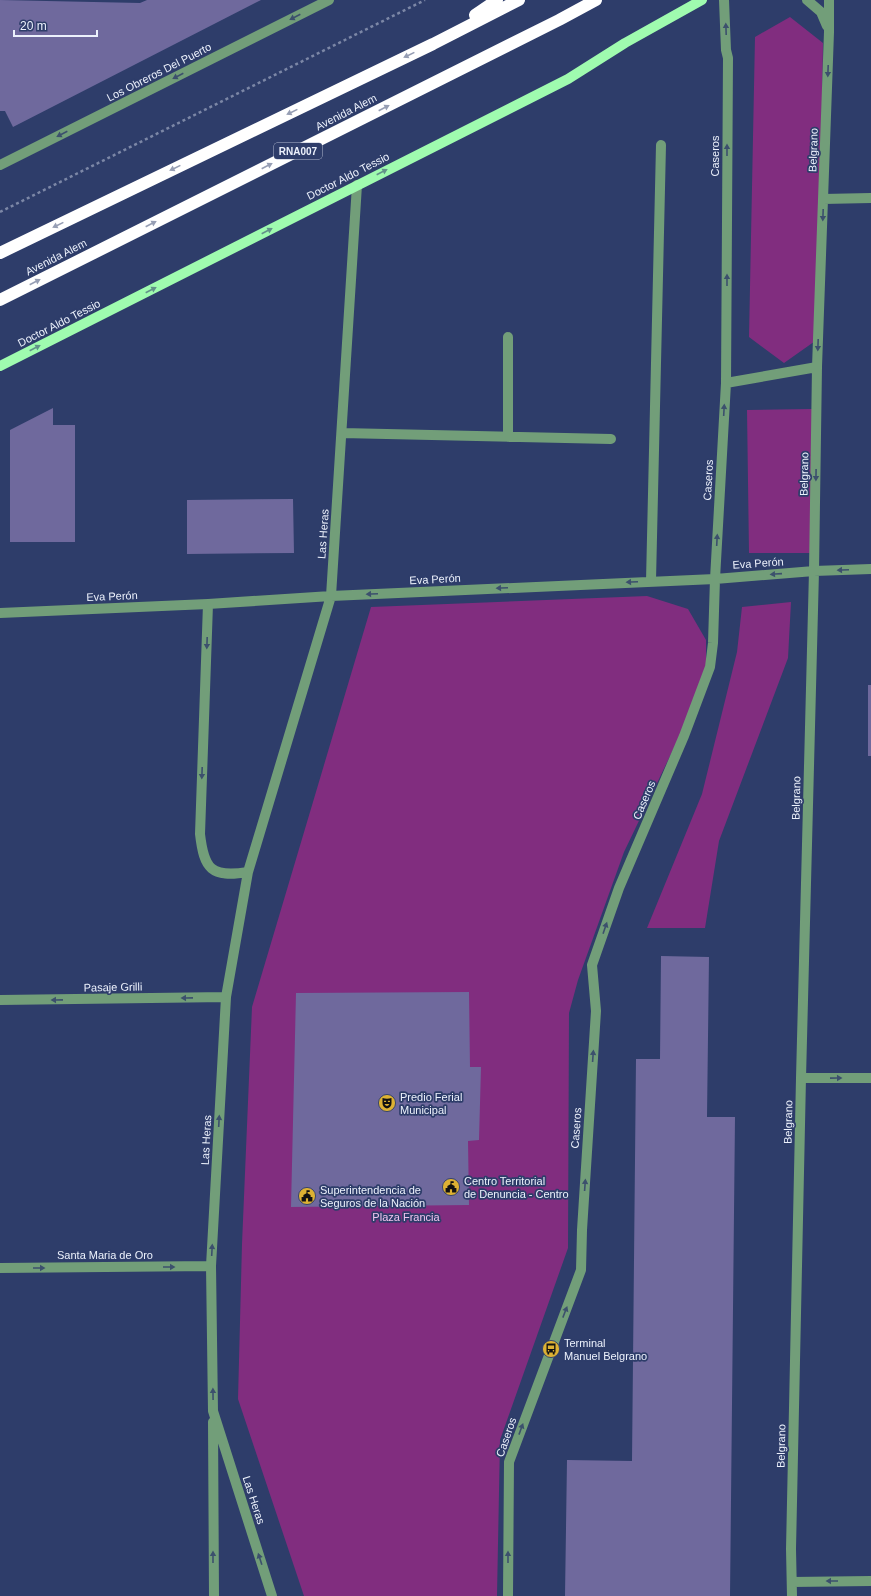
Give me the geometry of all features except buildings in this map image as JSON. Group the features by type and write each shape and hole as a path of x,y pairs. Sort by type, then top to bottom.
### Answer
{"highway":[{"path":"433,44 498,0"},
{"path":"0,253 433,44 519,0"},
{"name":"Avenida Alem","path":"0,300 559,20 596,0"}],"main road":[{"name":"Doctor Aldo Tessio","path":"0,366 568,79 625,43 702,0"}],"street":[{"name":"Los Obreros Del Puerto","path":"0,165 330,0"},
{"name":"Caseros","path":"508,1596 509,1462 581,1270 582,1230 596,1011 592,965 619,888 684,736 710,667 713,643 726,383 728,58 726,50 724,0"},
{"path":"807,0 821,12 829,32"},
{"name":"Belgrano","path":"792,1596 801,1078 814,571 817,367 829,0"},
{"path":"652,581 661,145"},
{"name":"Las Heras","path":"214,1596 211,1266 226,997 248,872 331,596 357,185"},
{"path":"823,199 871,198"},
{"path":"508,337 508,437"},
{"path":"726,383 817,367"},
{"path":"342,434 611,439"},
{"name":"Eva Perón","path":"0,613 208,604 331,596 715,579 814,571 871,569"},
{"path":"208,604 200,834 202,852 205,861 210,868 217,872 232,874 248,872"},
{"name":"Pasaje Grilli","path":"0,1000 226,997"},
{"path":"801,1078 871,1078"},
{"name":"Santa Maria de Oro","path":"0,1268 211,1266"},
{"name":"Las Heras","path":"213,1411 272,1596"},
{"path":"792,1582 871,1581"}],"path":[{"path":"0,212 425,0"}],"green space":[{"path":"790,17 823,43 818,339 784,363 749,337 755,37"},
{"path":"812,409 813,553 749,553 747,410"},
{"name":"Plaza Francia","path":"647,596 688,609 706,640 706,681 624,852 578,980 569,1013 568,1248 500,1440 497,1596 304,1596 238,1399 242,1244 252,1007 371,607"},
{"path":"791,602 788,658 719,841 705,928 647,928 702,794 737,652 742,607"}],"place":[{"name":"Predio Ferial Municipal","path":"387,1103"},
{"name":"Centro Territorial de Denuncia - Centro","path":"451,1187"},
{"name":"Superintendencia de Seguros de la Nación","path":"307,1196"},
{"name":"Terminal Manuel Belgrano","path":"551,1349"}]}
